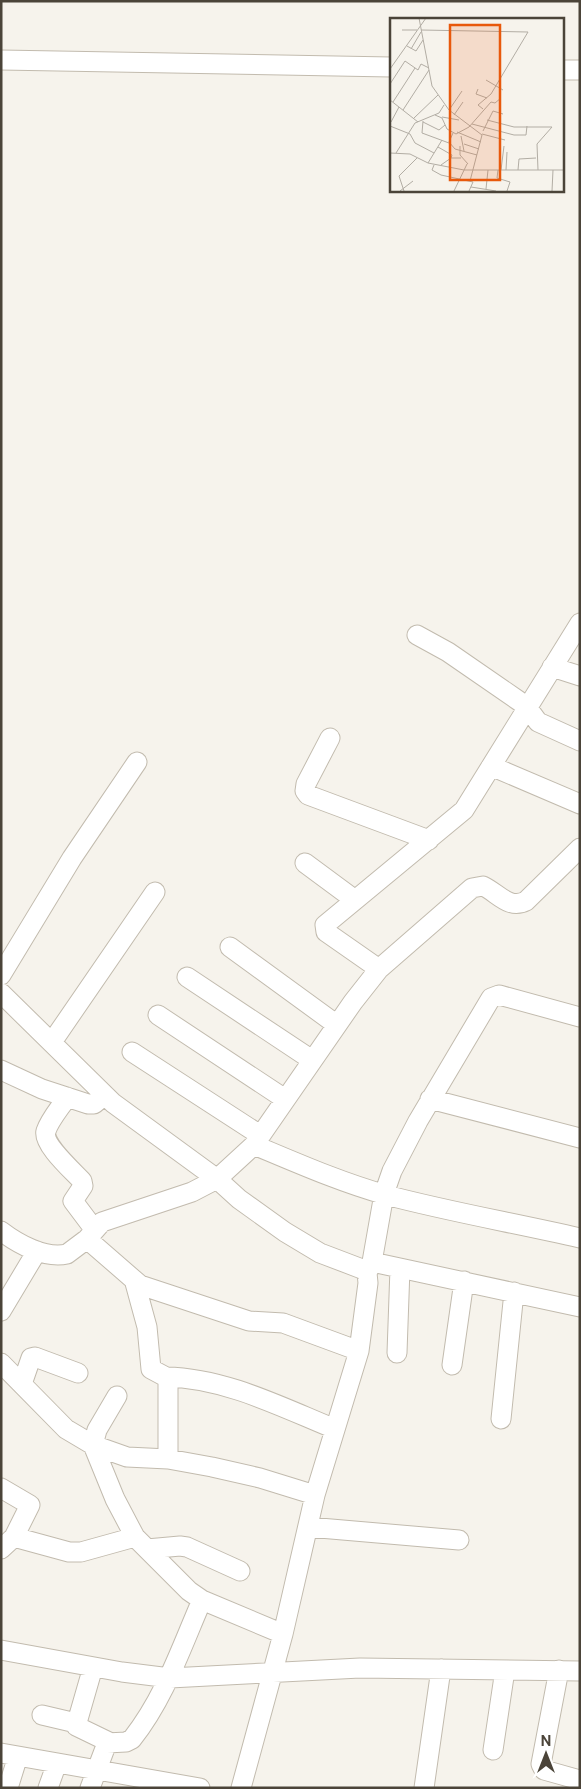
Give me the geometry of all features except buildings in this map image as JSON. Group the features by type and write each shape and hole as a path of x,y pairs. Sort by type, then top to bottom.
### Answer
{"street":[{"path":"1,60 390,67"},
{"path":"564,70 580,70"},
{"path":"378,969 324,929 328,922 464,810 552,667 574,641 580,623"},
{"path":"417,635 448,652 527,707 538,722 580,741"},
{"path":"552,667 580,676"},
{"path":"330,738 306,784 305,791 308,794 429,840"},
{"path":"1,975 72,858 137,762"},
{"path":"491,766 580,804"},
{"path":"1,1231 22,1245 37,1251 67,1254 102,1222 110,1218 192,1192 217,1179 257,1140 337,1024 378,969 472,888 483,886 511,904 517,905 526,901 580,848"},
{"path":"306,863 355,900"},
{"path":"52,1042 155,892"},
{"path":"230,947 337,1024"},
{"path":"187,977 312,1060"},
{"path":"1,993 105,1095 132,1118 217,1179 238,1199 307,1246 370,1267 400,1268 580,1307"},
{"path":"241,1788 283,1634 315,1495 359,1351 370,1267 384,1194 392,1171 430,1100 494,995 580,1017"},
{"path":"158,1015 285,1099"},
{"path":"132,1052 257,1140 317,1172 384,1194 454,1212 580,1238"},
{"path":"1,1070 42,1089 91,1104 105,1095"},
{"path":"68,1097 45,1134 56,1154 82,1181 83,1186 74,1199 74,1204 91,1234 135,1283 147,1327 151,1369 166,1377 190,1379 270,1401 335,1428"},
{"path":"430,1100 580,1138"},
{"path":"1,1311 37,1251"},
{"path":"398,1352 400,1268"},
{"path":"452,1365 464,1281"},
{"path":"135,1283 249,1321 283,1323 359,1351"},
{"path":"500,1419 514,1292"},
{"path":"22,1384 31,1358 36,1357 78,1373"},
{"path":"2,1367 22,1384 66,1429 93,1445 127,1457 168,1459 260,1478 315,1495"},
{"path":"166,1377 168,1459"},
{"path":"118,1396 97,1430 93,1445 115,1499 141,1543 188,1590 202,1600 283,1634"},
{"path":"1,1488 30,1506 7,1543 76,1552 141,1543 180,1546 187,1547 240,1571"},
{"path":"308,1527 459,1540"},
{"path":"42,1715 76,1724 77,1728 109,1742 126,1742 132,1739 157,1702 170,1678 202,1600"},
{"path":"1,1650 93,1667 170,1678 360,1668 580,1671"},
{"path":"76,1724 93,1667"},
{"path":"424,1788 441,1669"},
{"path":"492,1750 505,1670"},
{"path":"559,1670 541,1764 544,1770 580,1780"},
{"path":"101,1780 106,1745 109,1742"},
{"path":"8,1788 10,1754 56,1763 101,1780 200,1788"},
{"path":"48,1788 56,1763"}]}
